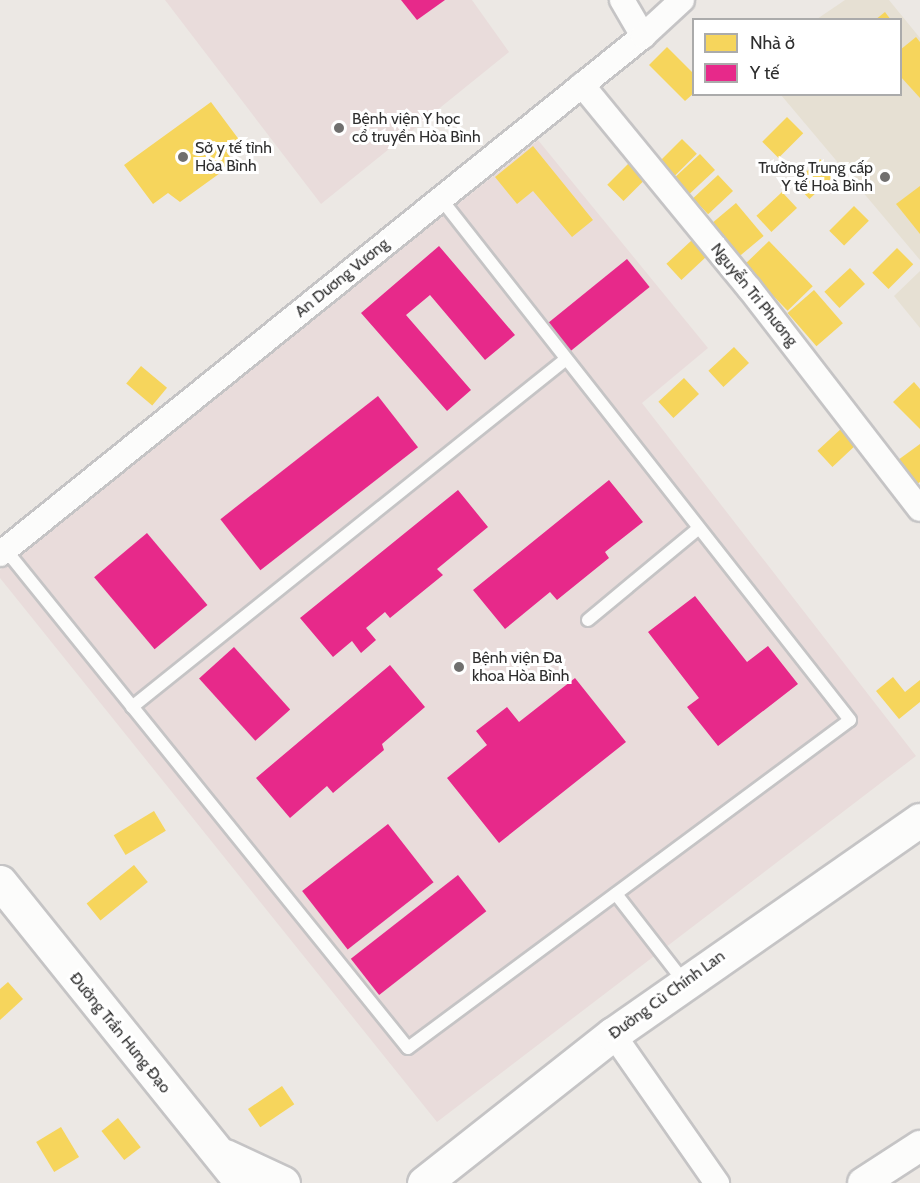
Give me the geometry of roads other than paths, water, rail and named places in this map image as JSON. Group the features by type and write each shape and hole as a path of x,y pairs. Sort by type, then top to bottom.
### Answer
{"main road":[{"name":"Đường Cù Chính Lan","path":"424,1183 613,1034 920,820"},
{"name":"Đường Trần Hưng Đạo","path":"0,882 242,1183"},
{"path":"218,1152 226,1183"},
{"path":"218,1152 250,1171 283,1183"}],"street":[{"path":"622,0 643,36"},
{"name":"An Dương Vương","path":"3,551 643,36 682,0"},
{"name":"Nguyễn Tri Phương","path":"582,85 749,288 920,509"},
{"path":"613,1034 717,1183"},
{"path":"863,1183 920,1146"}],"lane":[{"path":"3,551 408,1048 850,720 441,199"},
{"path":"132,707 566,359"},
{"path":"588,620 699,528"},
{"path":"616,894 685,983"}],"place":[{"name":"Bệnh viện Y học cổ truyền Hòa Bình","path":"339,128"},
{"name":"Sở y tế tỉnh Hòa Bình","path":"183,157"},
{"name":"Trường Trung cấp Y tế Hoà Bình","path":"885,177"},
{"name":"Bệnh viện Đa khoa Hòa Bình","path":"459,667"}]}
